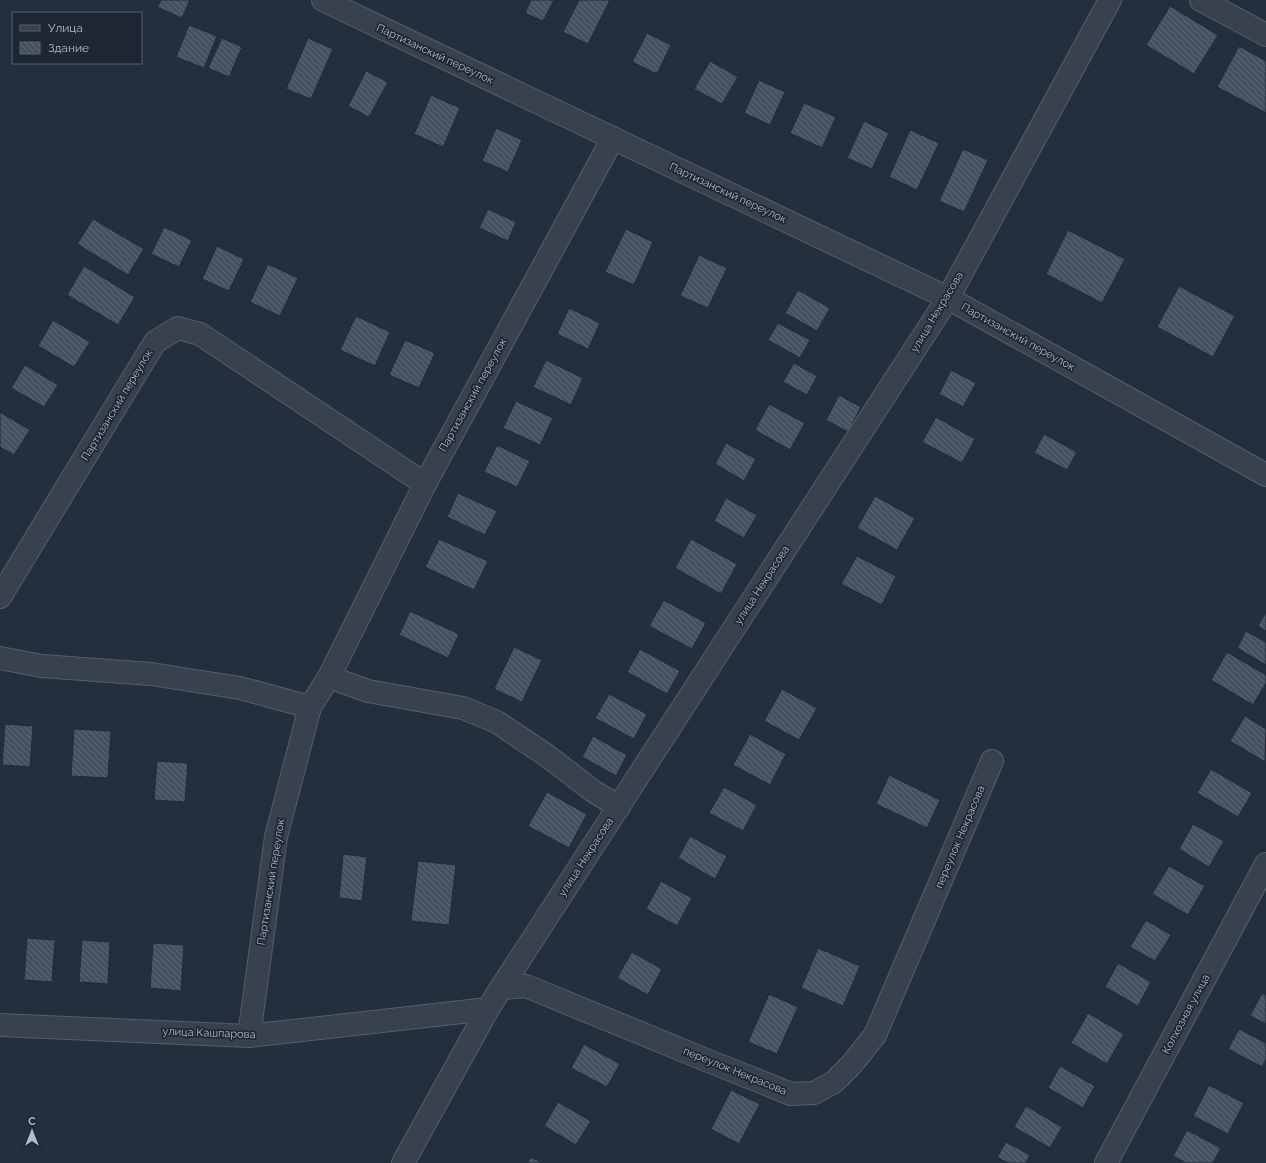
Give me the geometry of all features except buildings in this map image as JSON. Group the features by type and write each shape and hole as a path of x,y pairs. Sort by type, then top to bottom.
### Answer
{"street":[{"name":"Партизанский переулок","path":"323,0 948,298 1266,475"},
{"name":"улица Некрасова","path":"403,1163 501,988 948,298 1110,0"},
{"path":"1201,0 1266,35"},
{"name":"Партизанский переулок","path":"249,1036 276,837 310,707 329,677 425,484 613,138"},
{"name":"Партизанский переулок","path":"0,597 155,342 178,328 200,334 425,484"},
{"path":"0,658 42,666 151,674 240,688 310,707"},
{"path":"329,677 368,691 463,708 497,722 546,755 593,791 619,807"},
{"name":"переулок Некрасова","path":"501,988 526,986 791,1094 814,1093 834,1082 852,1064 875,1035 992,761"},
{"name":"Колхозная улица","path":"1106,1163 1266,864"},
{"name":"улица Кашпарова","path":"0,1025 249,1036 488,1009"}]}
